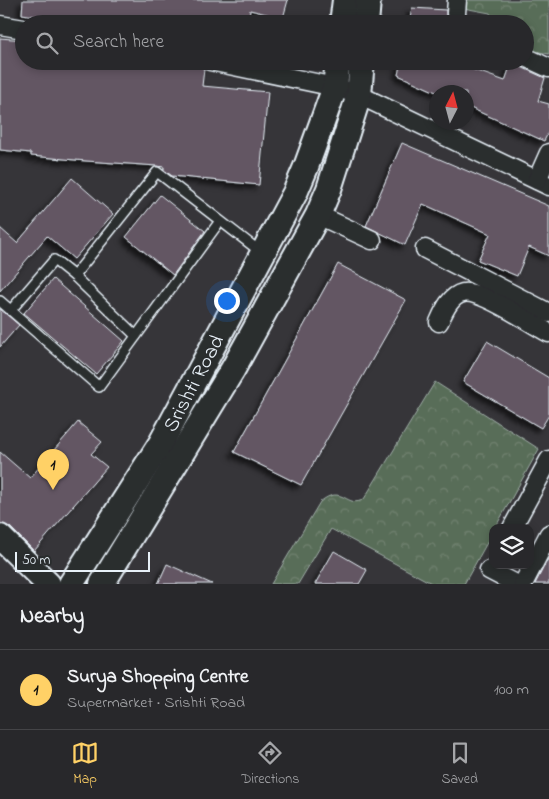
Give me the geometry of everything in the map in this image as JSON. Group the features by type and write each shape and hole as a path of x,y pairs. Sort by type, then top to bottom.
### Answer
{"main road":[{"path":"343,15 345,0"},
{"path":"367,15 368,0"},
{"name":"Srishti Road","path":"72,584 161,443 263,253 306,167 335,87 337,70"},
{"name":"Srishti Road","path":"102,584 233,369 318,215 329,189 359,95 361,70"},
{"path":"209,354 233,369"},
{"path":"0,537 48,584"}],"street":[{"path":"456,15 457,0"},
{"path":"0,25 15,28"},
{"path":"534,61 549,68"},
{"path":"253,70 335,87 359,95 543,183 549,153"},
{"path":"318,215 372,240"},
{"path":"425,249 549,313"},
{"path":"439,322 450,300 462,293 480,294 549,333"},
{"path":"514,524 549,460"},
{"path":"523,584 549,534"},
{"path":"488,572 516,584"}],"lane":[{"path":"74,276 157,172 263,253"},
{"path":"0,301 99,387 220,221"},
{"path":"11,310 54,260 74,276 136,336"}],"green space":[{"path":"460,0 549,0 549,54 534,51 534,15 491,15 490,13 458,7"},
{"path":"435,382 539,449 497,524 489,524 489,539 464,584 433,584 331,529 298,584 271,584 320,502 334,495 358,502 364,499"}],"building":[{"path":"23,0 288,0 284,15 271,15 250,10 249,15 22,14"},
{"path":"412,8 446,10 446,15 411,15"},
{"path":"0,38 15,39 15,70 204,70 202,86 268,92 259,185 172,176 164,170 164,167 157,166 31,156 31,153 0,150"},
{"path":"399,70 474,70 505,81 509,70 528,70 545,78 538,101 549,104 549,131 544,141 474,110 474,85 429,85 429,89 398,75"},
{"path":"402,143 549,206 549,256 529,247 517,276 478,260 490,234 423,204 405,245 366,226"},
{"path":"72,178 113,214 74,259 47,236 0,291 0,228 17,243"},
{"path":"160,195 205,231 173,275 126,237"},
{"path":"338,264 406,300 301,485 234,452"},
{"path":"53,279 124,341 96,374 24,313"},
{"path":"0,309 19,325 0,347"},
{"path":"487,341 549,378 549,415 541,428 463,382"},
{"path":"78,422 102,442 91,454 107,467 34,551 10,527 0,524 0,452 30,478"},
{"path":"334,551 367,570 359,584 315,584"},
{"path":"549,557 549,584 535,584"},
{"path":"167,564 212,584 158,584"}],"place":[{"name":"Surya Shopping Centre","path":"53,490"}]}
